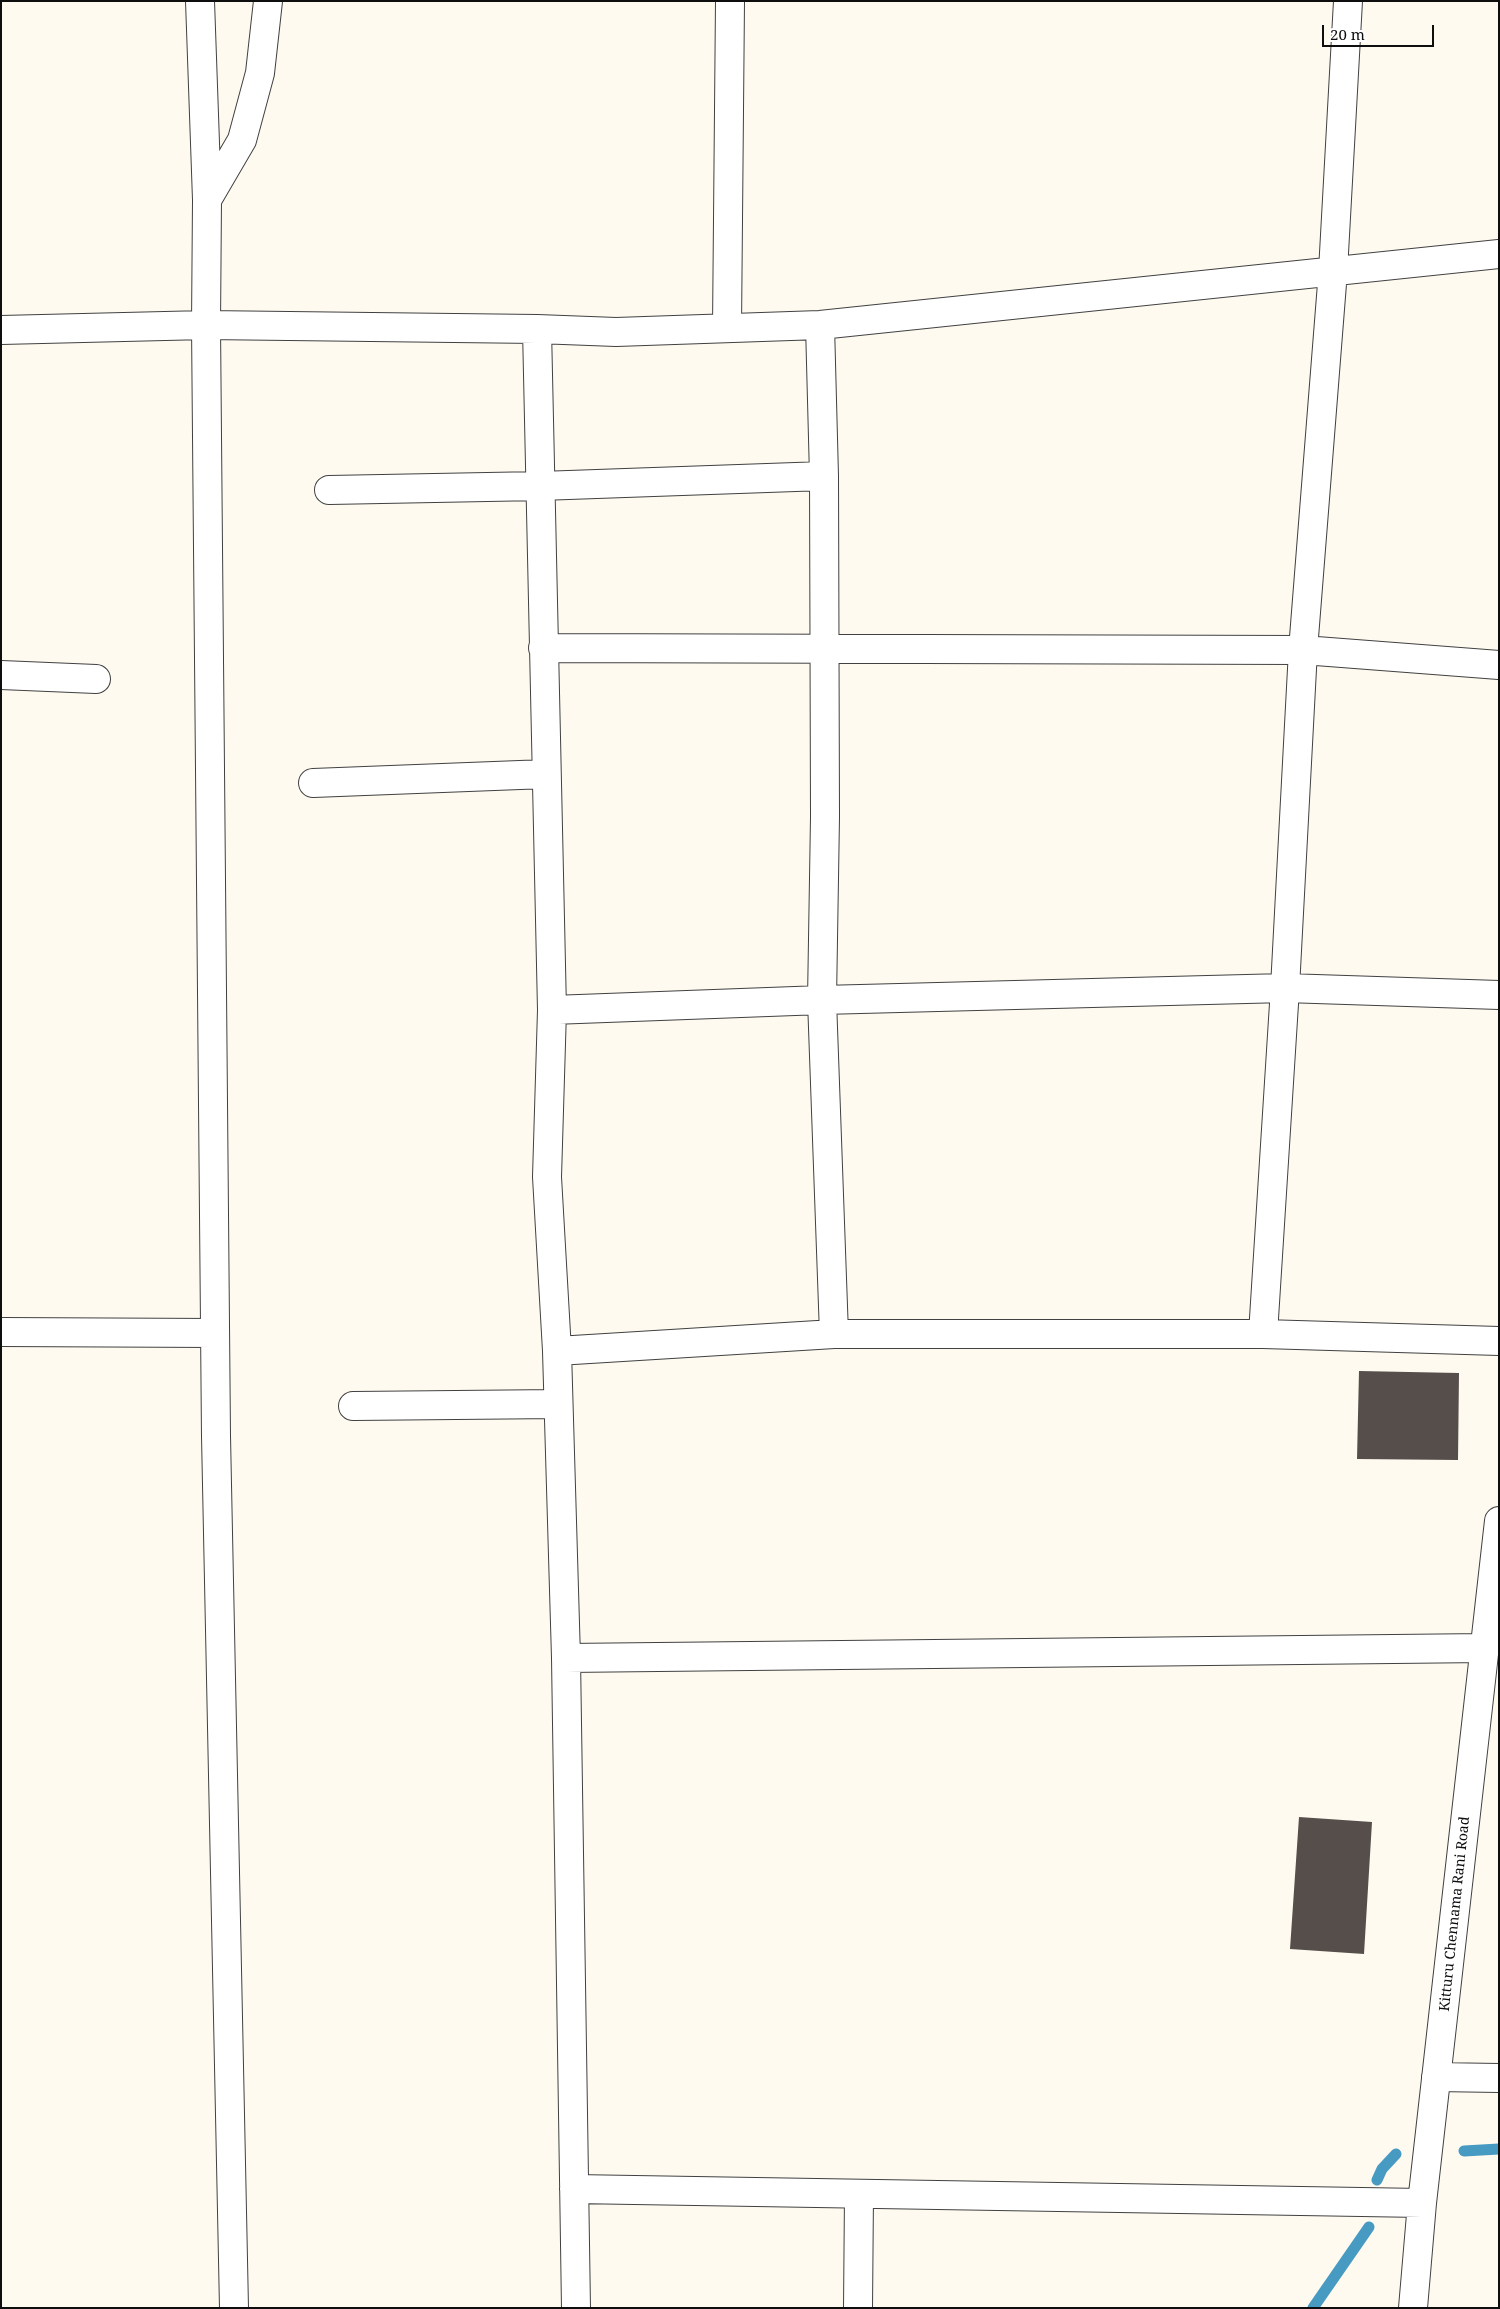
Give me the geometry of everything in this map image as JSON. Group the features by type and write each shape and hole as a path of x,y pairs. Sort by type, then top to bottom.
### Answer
{"street":[{"path":"200,1 207,200 206,325 215,1333 234,2308"},
{"path":"207,200 242,140 260,73 268,1"},
{"path":"727,328 730,1"},
{"path":"1263,1334 1285,988 1303,650 1333,271 1348,1"},
{"path":"1,330 206,325 536,329 616,332 820,325 1499,254"},
{"path":"820,325 824,476 825,817 822,1000 834,1334"},
{"path":"536,329 552,1010 548,1177 557,1351 566,1658 576,2308"},
{"path":"329,490 540,486 824,476"},
{"path":"543,648 1303,650 1499,665"},
{"path":"1,675 96,679"},
{"path":"313,783 546,774"},
{"path":"552,1010 822,1000 1285,988 1499,995"},
{"path":"1,1332 215,1333"},
{"path":"557,1351 834,1334 1263,1334 1499,1341"},
{"path":"353,1406 558,1404"},
{"name":"Kitturu Chennama Rani Road","path":"1413,2308 1422,2203 1499,1521"},
{"path":"566,1658 1484,1648"},
{"path":"1436,2077 1499,2078"},
{"path":"574,2189 1422,2203"},
{"path":"858,2308 859,2194"}],"building":[{"path":"1359,1371 1459,1373 1458,1460 1357,1459"},
{"path":"1299,1817 1372,1822 1364,1954 1290,1949"}],"waterway":[{"path":"1464,2151 1499,2149"},
{"path":"1377,2180 1382,2169 1396,2154"},
{"path":"1313,2308 1369,2227"}]}
